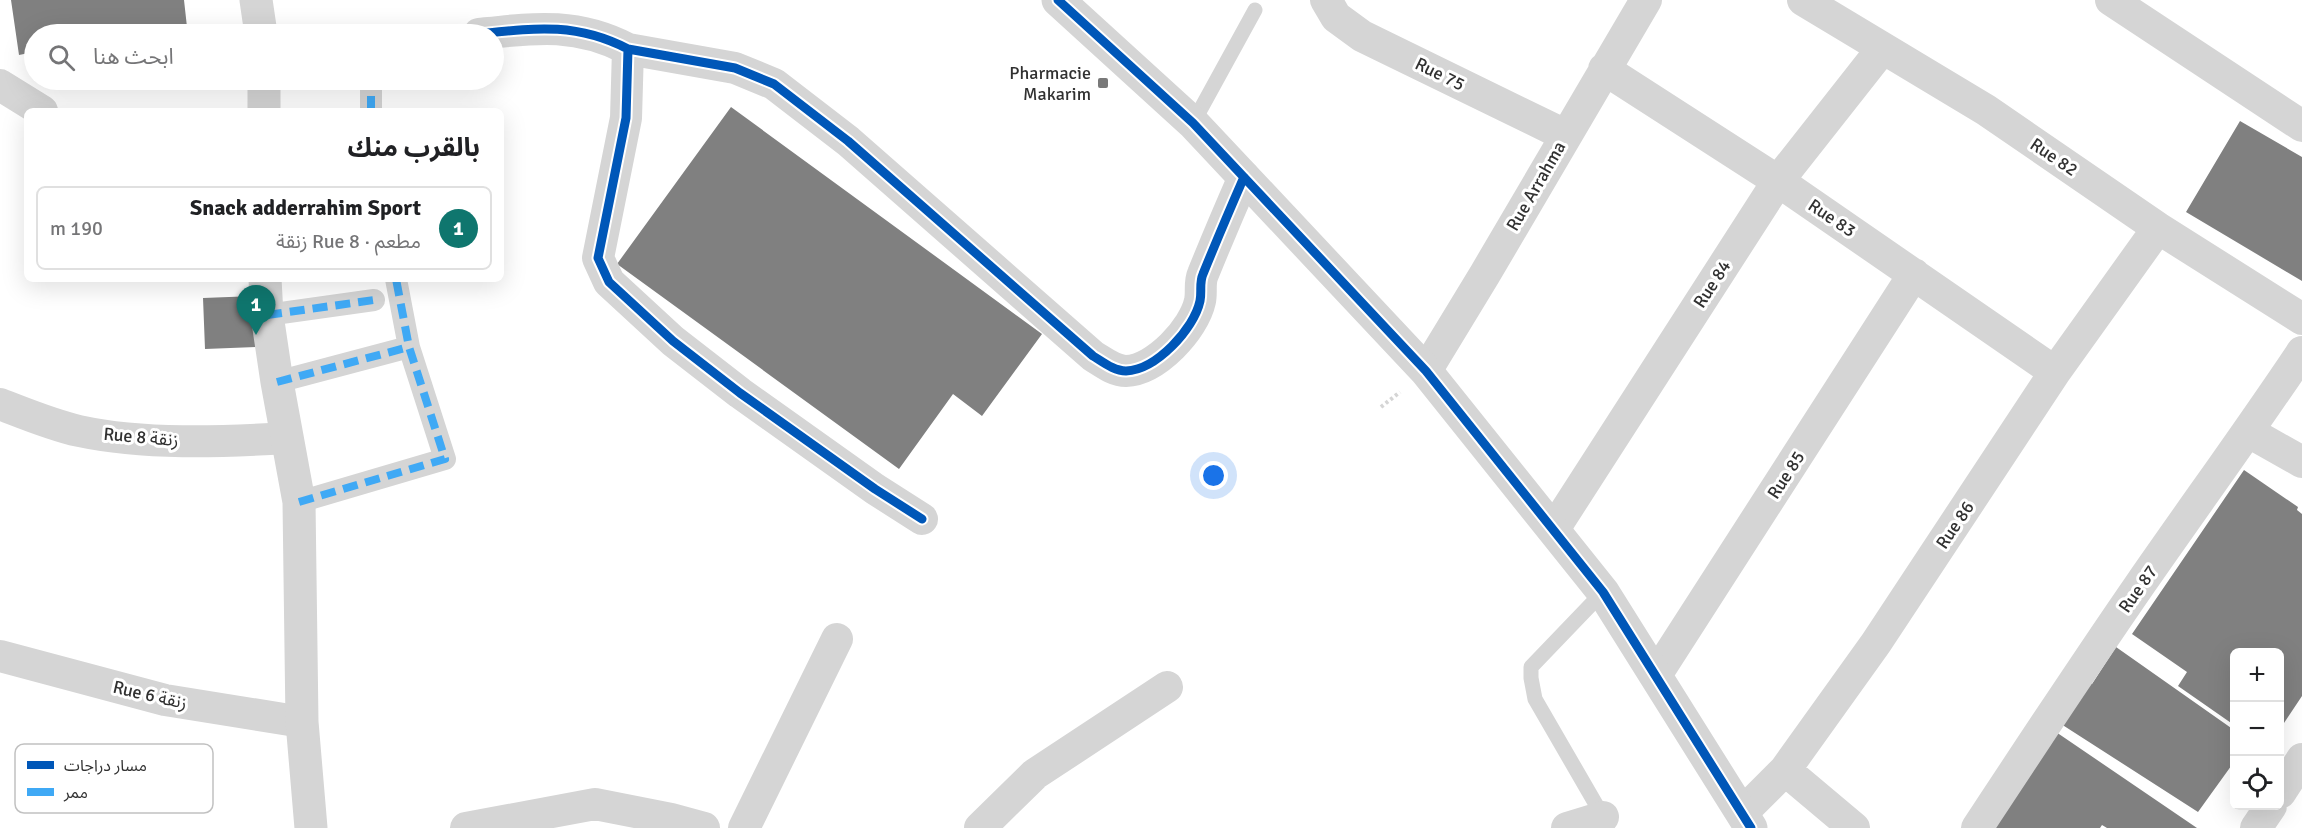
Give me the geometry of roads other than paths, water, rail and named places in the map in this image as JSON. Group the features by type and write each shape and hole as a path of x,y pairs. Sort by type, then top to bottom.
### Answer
{"street":[{"path":"256,0 260,24"},
{"path":"1058,0 1193,123 1426,371 1603,592 1746,821"},
{"name":"Rue 75","path":"1326,0 1336,17 1362,36 1565,135"},
{"name":"Rue Arrahma","path":"1426,371 1646,0"},
{"name":"Rue 82","path":"1803,0 1986,110 2158,228 2302,319"},
{"path":"2112,0 2302,126"},
{"path":"504,31 535,28 578,31 605,37 628,49 735,68 774,84 849,141 1093,356 1114,369 1127,371 1144,366 1181,337 1193,319 1200,302 1201,278 1244,177"},
{"path":"628,49 626,118 598,258 609,282 673,341 740,393 875,489 922,519"},
{"name":"Rue 84","path":"1554,529 1778,181 1882,49"},
{"name":"Rue 83","path":"1604,69 1778,181 2055,372"},
{"path":"0,85 37,108"},
{"path":"264,90 264,108"},
{"path":"370,108 371,90"},
{"name":"Rue 86","path":"1746,821 1876,643 2055,372 2158,228"},
{"name":"Rue 85","path":"1656,675 1914,274"},
{"path":"265,282 267,315 277,382 299,502 302,722 311,828"},
{"path":"299,502 445,459 409,347 397,282"},
{"path":"267,315 374,300"},
{"path":"277,382 409,347"},
{"name":"Rue 87","path":"1977,828 2142,581 2249,432 2302,352"},
{"name":"Rue 8 زنقة","path":"0,404 53,424 108,436 217,442 287,438"},
{"path":"2249,432 2302,462"},
{"path":"744,828 837,639"},
{"name":"Rue 6 زنقة","path":"0,656 165,700 302,722"},
{"path":"980,828 1035,774 1167,687"},
{"path":"2284,787 2302,759"},
{"path":"1785,770 1854,828"},
{"path":"466,828 548,821 594,804 704,828"},
{"path":"2256,828 2268,810"},
{"path":"1567,828 1607,822"}],"lane":[{"path":"1193,123 1255,10"},
{"path":"1603,592 1532,667 1530,678 1535,699 1607,822"}],"place":[{"name":"Pharmacie Makarim","path":"1103,83"},
{"name":"Snack adderrahim Sport","path":"256,335"}]}
